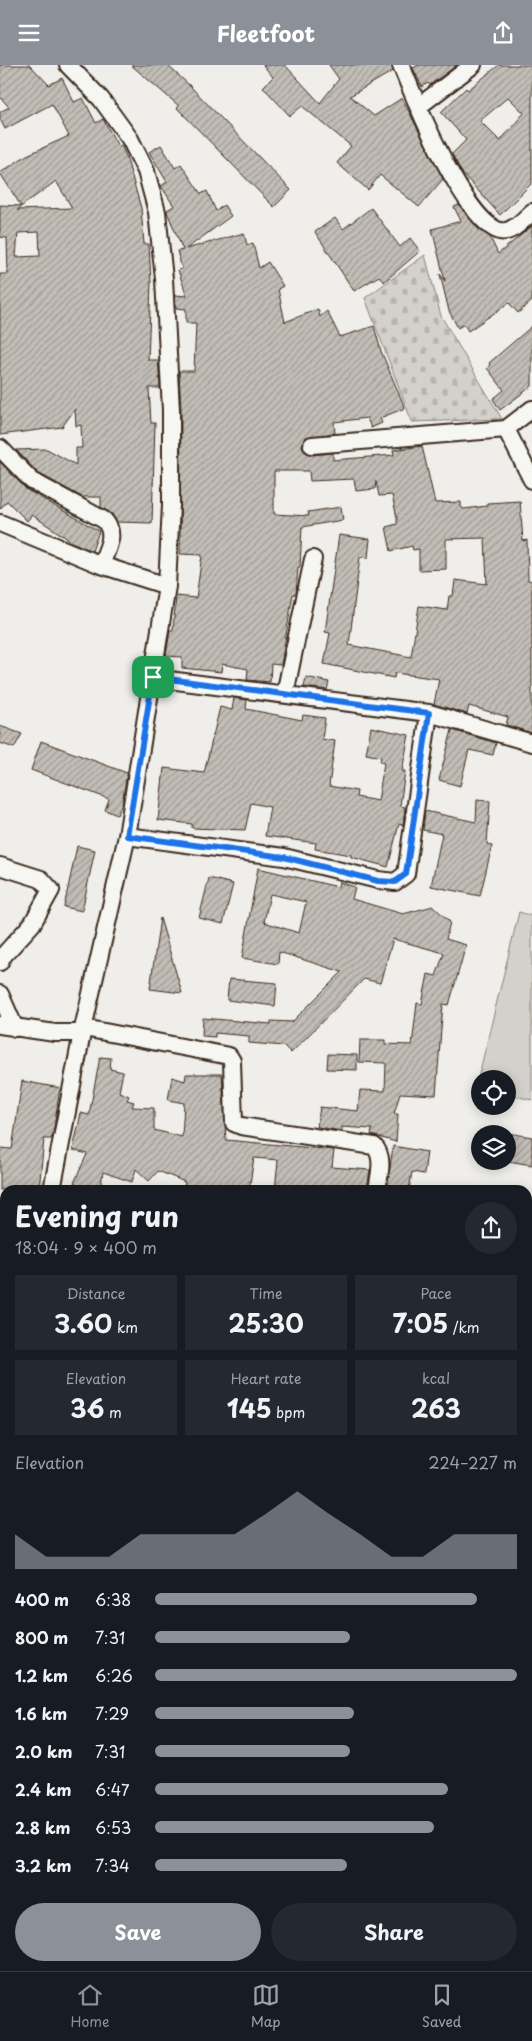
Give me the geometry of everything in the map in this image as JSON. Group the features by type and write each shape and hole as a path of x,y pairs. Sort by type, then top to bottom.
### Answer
{"street":[{"path":"53,1185 83,1031 127,836 167,586 171,505 171,410 164,279 157,212 146,171 130,139 101,99 68,65"},
{"path":"401,65 418,107 457,186 485,222 500,231 510,231 532,212"},
{"path":"418,107 473,65"},
{"path":"312,445 506,429 532,409"},
{"path":"506,429 532,480"},
{"path":"0,448 32,481 104,520 110,527 112,535 101,565"},
{"path":"0,523 101,565 167,586"},
{"path":"285,694 313,559"},
{"path":"153,677 429,713 532,743"},
{"path":"127,836 284,857 378,881 395,882 406,874 429,713"},
{"path":"0,866 41,879 51,890 32,924 2,957 0,962"},
{"path":"0,994 8,1027 55,1033 83,1031 229,1056 232,1061 234,1123 241,1126 374,1146 379,1151 380,1160 378,1185"}],"green space":[{"path":"425,255 441,316 502,419 412,422 365,298"},
{"path":"519,912 532,916 532,1100 516,1096 516,1070 480,1070"}],"building":[{"path":"0,65 30,65 49,85 62,78 74,102 83,98 96,123 103,119 118,146 121,145 126,156 141,208 144,244 149,244 151,283 148,360 158,360 159,371 160,388 149,388 151,423 155,423 152,523 117,522 112,514 101,507 101,497 82,497 38,473 16,450 47,449 76,465 76,448 82,448 81,425 76,426 75,409 62,427 0,435 0,274 8,274 7,238 0,237 0,205 21,206 0,173 27,155 69,136 52,104 5,129 0,119 0,112 9,107 0,97","holes":["56,181 72,208 17,210 22,206","39,232 40,256 16,257 18,233"]},
{"path":"131,65 167,65 188,84 291,190 274,207 177,108 179,106"},
{"path":"263,65 285,65 320,103 339,79 329,65 391,65 393,71 350,96 374,116 402,98 443,179 419,207 380,175 368,190 337,163 351,146 302,106 290,116 263,87 273,77"},
{"path":"418,65 457,65 430,85 428,83 422,87 413,68"},
{"path":"499,65 532,65 532,183 500,215 462,173 452,154 466,140 441,112 466,88 468,90","holes":["508,97 524,113 500,141 480,121"]},
{"path":"161,145 175,168 181,164 201,194 207,191 216,211 224,205 231,216 186,249 244,233 247,245 253,243 259,268 268,262 283,286 278,289 285,322 318,309 320,317 327,311 340,337 374,326 381,351 405,408 380,418 382,423 371,428 367,418 334,422 335,433 306,437 302,445 304,451 312,455 333,453 333,460 394,455 393,450 422,446 435,503 461,502 461,507 464,509 487,506 487,503 520,501 523,541 527,540 528,580 532,581 532,733 506,725 508,717 469,706 467,714 434,704 439,679 395,673 394,678 324,664 330,633 325,632 339,535 370,539 368,558 360,557 349,645 411,657 419,606 447,610 449,596 453,596 455,580 487,584 485,538 446,539 446,569 419,570 419,549 413,550 412,546 391,551 386,527 397,524 397,518 392,495 379,496 376,481 375,489 356,491 354,479 310,481 309,471 274,471 274,514 309,516 308,512 341,507 343,520 302,527 300,567 298,567 296,594 293,594 281,665 271,664 270,682 247,680 248,669 222,664 221,672 182,668 182,657 166,656 170,630 173,630 176,596 196,598 202,555 180,554 181,410 179,371 194,371 196,323 186,323 186,309 176,308 175,295 187,296 178,270 182,269 177,251 183,250 167,212 167,210 174,206 161,186 167,182 149,152"},
{"path":"459,205 478,229 490,237 498,254 532,226 532,301 518,313 509,303 468,331 464,324 458,328 449,311 440,274 445,281 432,229 461,221 454,207"},
{"path":"371,208 400,247 410,238 420,251 384,282 379,276 354,291 315,232 335,218 343,229"},
{"path":"532,326 532,386 500,410 493,399 504,390 487,368 490,365 489,363"},
{"path":"0,462 27,490 99,531 92,551 74,543 32,515 27,521 7,501 0,509"},
{"path":"306,677 329,682 327,690 304,687"},
{"path":"234,698 247,700 246,709 302,720 303,715 325,718 322,739 335,741 329,786 357,791 356,797 378,801 384,763 380,762 381,757 366,754 371,727 409,735 402,771 405,771 400,806 405,807 403,825 399,824 388,867 351,857 351,855 315,849 316,843 265,836 270,807 251,803 245,830 192,828 192,824 158,820 164,768 204,773 220,707 232,710"},
{"path":"0,726 22,734 14,748 0,743"},
{"path":"452,730 496,743 493,755 469,750 460,786 439,780"},
{"path":"41,741 127,773 122,804 117,815 105,810 109,799 31,770"},
{"path":"477,800 490,801 487,844 492,846 480,896 431,886 442,834 423,830 425,811 476,822"},
{"path":"77,846 95,850 82,911 64,907"},
{"path":"258,868 338,887 339,882 355,887 352,899 403,914 433,906 450,922 446,939 466,945 449,1005 443,1004 436,1095 400,1093 394,1114 398,1114 396,1142 371,1135 372,1129 342,1127 342,1131 317,1127 320,1107 358,1111 360,1090 385,1091 386,1063 359,1062 360,1040 385,1040 385,1044 412,1045 417,1003 422,1004 428,974 436,976 444,953 393,939 380,983 364,979 291,1053 284,1046 249,1043 249,1036 215,1033 215,1037 202,1036 203,1018 271,1024 271,1021 292,1022 342,972 279,952 278,964 242,958","holes":["270,894 306,902 299,933 264,922"]},
{"path":"209,878 233,884 223,924 199,918"},
{"path":"160,918 182,993 150,989"},
{"path":"229,979 277,983 275,1006 227,1000"},
{"path":"328,1054 357,1055 357,1070 327,1069"},
{"path":"100,1057 111,1058 110,1069 123,1072 119,1092 129,1096 127,1100 134,1102 132,1107 154,1108 154,1130 182,1137 184,1103 168,1100 172,1077 185,1081 186,1074 222,1074 226,1140 334,1150 332,1167 370,1170 368,1185 276,1185 278,1160 254,1158 250,1185 184,1185 185,1182 158,1171 149,1181 136,1169 132,1182 103,1172 101,1185 76,1185 74,1183 87,1154 73,1150 81,1113 89,1115"},
{"path":"22,1081 60,1088 53,1134 51,1139 44,1139 39,1185 0,1185 0,1148 12,1149"},
{"path":"516,1134 532,1137 532,1165 516,1162"},
{"path":"393,1146 427,1152 424,1174 412,1172 410,1185 388,1185"}],"route":[{"path":"153,677 429,713 406,874 395,882 378,881 284,857 127,836 153,677"}]}
